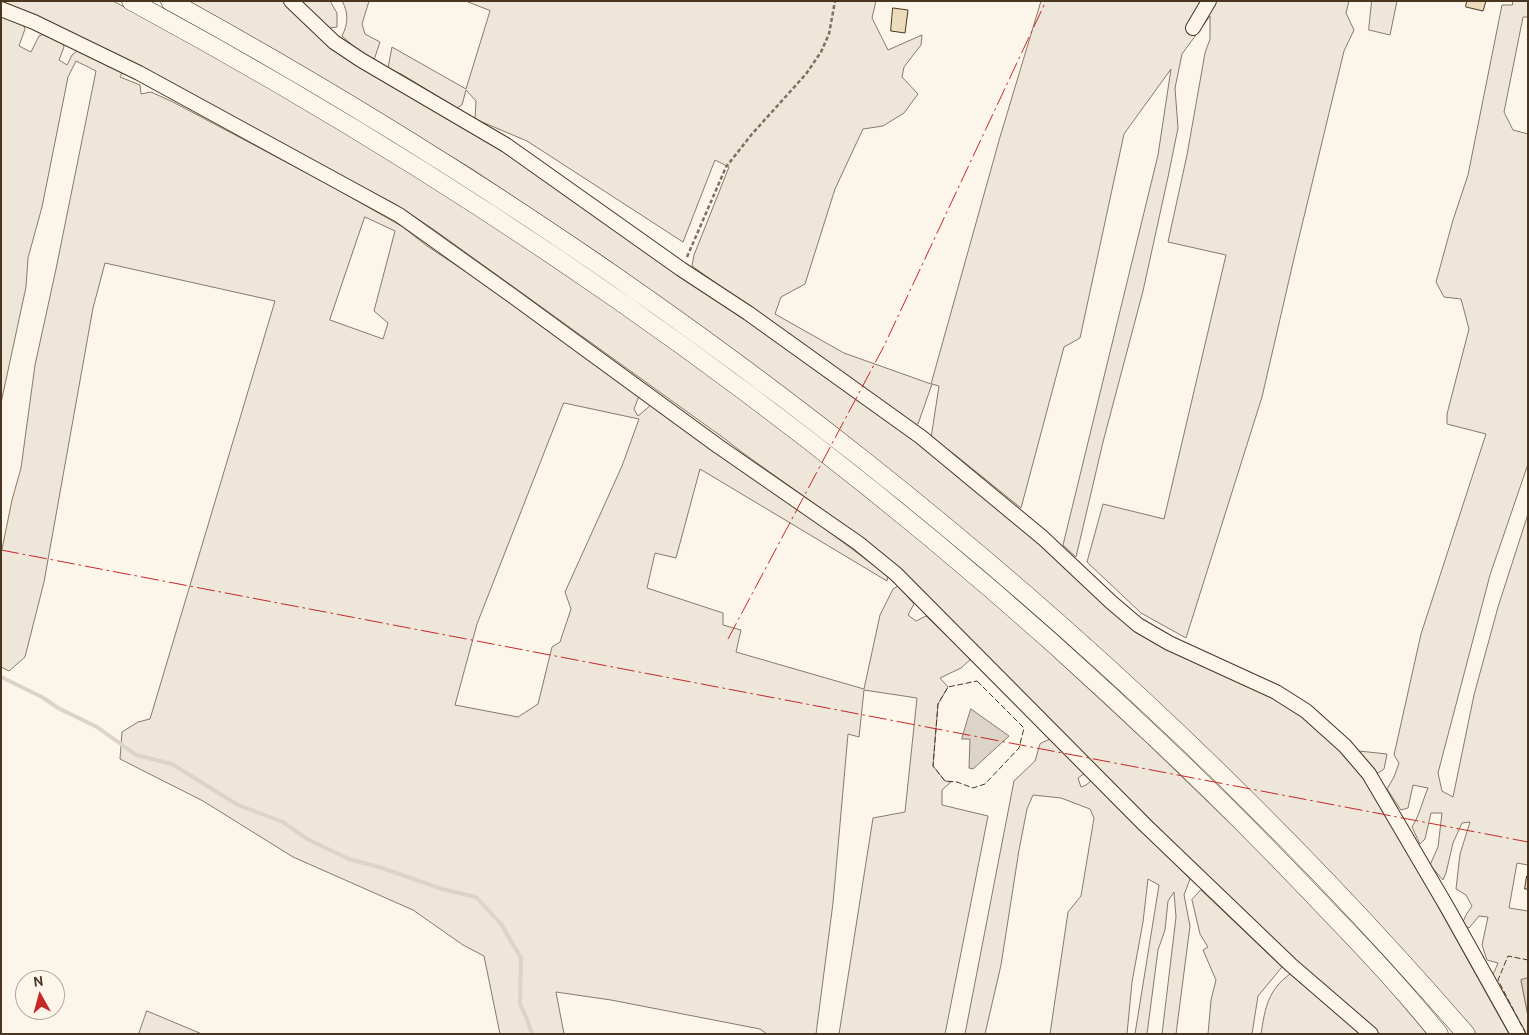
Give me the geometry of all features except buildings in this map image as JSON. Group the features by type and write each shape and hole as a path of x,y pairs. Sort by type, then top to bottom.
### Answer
{"main road":[{"path":"131,1 298,94 479,206 644,318 725,376 836,461 978,578 1133,717 1220,800 1312,893 1394,981 1439,1034"},
{"path":"170,1 266,54 366,113 548,229 712,344 876,470 952,532 1056,622 1188,744 1338,894 1466,1034"}],"street":[{"path":"291,1 334,42 360,60 506,145 748,313 921,437 1043,538 1138,625 1169,643 1276,692 1306,711 1328,730 1369,774 1447,907 1518,1034"},
{"path":"1193,28 1209,1"},
{"path":"1,9 34,22 139,74 398,215 522,302 718,446 858,543 896,574 1145,825 1291,966 1371,1034"}],"path":[{"path":"682,269 726,167 752,134 806,74 821,52 829,34 835,1"}],"shaded area":[{"path":"1,1 113,1 187,40 271,88 451,197 639,325 816,457 951,565 1038,642 1146,742 1263,855 1374,971 1427,1034 1380,1034 1307,971 1202,871 955,623 860,536 433,229 395,204 37,16"},
{"path":"189,1 282,1 301,18 456,122 532,170 628,239 864,402 946,464 1014,520 1098,598 1263,692 1305,719 1330,741 1355,768 1376,795 1509,1034 1476,1034 1453,1007 924,499 829,422 720,340 604,257 472,169 305,68"},
{"path":"302,1 330,1 337,13 337,27 330,28"},
{"path":"342,1 369,1 362,24 365,34 380,42 374,60 360,52 342,36 347,18"},
{"path":"466,1 876,1 872,18 888,50 922,35 921,45 904,67 902,77 918,94 904,113 883,126 863,129 835,189 805,284 781,297 775,314 844,353 931,384 1000,137 1041,1 1349,1 1346,13 1354,30 1344,51 1262,397 1186,638 1141,613 1087,562 1103,504 1164,519 1226,255 1168,242 1187,155 1205,53 1210,39 1210,16 1182,54 1175,88 1178,128 1168,177 1143,291 1103,442 1076,557 1063,545 1158,155 1171,69 1124,134 1080,338 1064,347 1021,508 931,438 939,386 932,384 918,424 913,425 692,266 694,255 729,167 715,160 683,242 527,141 475,119 476,101 466,90 462,105 457,108 388,68 392,47 466,89 490,11"},
{"path":"1372,1 1397,1 1390,35 1369,30"},
{"path":"1513,1 1528,1 1528,17 1523,17 1504,112 1513,130 1528,134 1528,464 1490,575 1438,773 1442,791 1453,797 1474,695 1498,607 1528,514 1528,865 1517,863 1509,908 1528,911 1528,978 1521,981 1528,1016 1528,1034 1523,1034 1492,977 1498,963 1487,960 1482,945 1488,917 1479,916 1469,928 1462,924 1472,906 1466,895 1456,889 1460,854 1470,822 1462,823 1453,843 1443,880 1430,865 1438,847 1442,813 1431,813 1425,839 1420,844 1412,827 1428,788 1413,785 1408,808 1401,810 1387,789 1399,763 1394,755 1421,634 1486,434 1447,424 1447,414 1469,329 1461,299 1444,297 1436,282 1468,175 1502,5 1512,5"},
{"path":"1,15 23,24 25,29 19,46 31,52 39,36 44,34 63,43 64,47 59,60 67,65 72,55 77,51 83,53 122,73 120,77 140,85 141,94 151,92 173,102 333,187 403,227 639,396 634,409 638,416 652,404 792,504 888,576 887,581 700,469 676,558 655,553 647,588 723,613 723,625 741,630 736,652 864,689 880,615 893,589 898,586 914,604 908,615 916,621 926,616 971,659 961,668 940,678 948,687 938,704 933,766 945,781 951,782 942,790 942,805 988,816 945,1034 839,1034 873,818 905,812 917,698 864,690 859,737 848,734 833,903 816,1034 767,1034 760,1029 611,1000 556,992 564,1034 500,1034 484,956 463,945 413,910 293,857 203,801 120,759 122,732 138,722 150,719 275,301 105,263 93,308 44,582 25,657 9,671 1,667 1,554 12,500 21,468 35,365 96,71 76,61 68,77 42,207 28,258 26,287 1,403","holes":["365,217 395,231 374,311 388,323 383,339 330,320","564,403 639,419 622,466 565,592 571,609 560,642 552,647 538,704 518,717 455,705 477,624"]},
{"path":"971,709 1009,736 973,769 969,768 970,739 962,739"},
{"path":"1051,739 1085,773 1078,778 1081,787 1092,780 1190,879 1184,895 1190,926 1176,1034 1162,1034 1176,917 1174,892 1168,901 1165,930 1158,950 1147,1034 1135,1034 1159,885 1148,879 1143,922 1132,982 1127,1034 1050,1034 1068,912 1081,896 1094,818 1090,809 1061,798 1033,795 1027,809 1001,965 985,1034 965,1034 1014,781 1035,761 1040,744"},
{"path":"1359,751 1387,754 1384,769 1378,773"},
{"path":"1201,890 1282,967 1258,996 1252,1034 1208,1034 1211,1000 1216,980 1203,950 1208,947 1200,934 1192,900"},
{"path":"1290,974 1361,1034 1261,1034 1264,1016 1272,993"},
{"path":"1528,978 1528,1016 1521,980"},
{"path":"147,1011 202,1034 139,1034"}],"waterway":[{"path":"1,677 97,727 136,755 172,764 238,805 283,822 307,839 349,859 379,867 442,889 476,897 501,924 521,958 520,1004 532,1034"}],"fence":[{"path":"977,681 1024,728 1019,748 985,784 973,788 957,782 945,781 933,766 938,704 948,687 977,681"},
{"path":"1526,1034 1498,980 1508,956 1528,960"}],"power":[{"path":"728,639 884,346 1046,1"},
{"path":"1,550 1528,842"}]}
